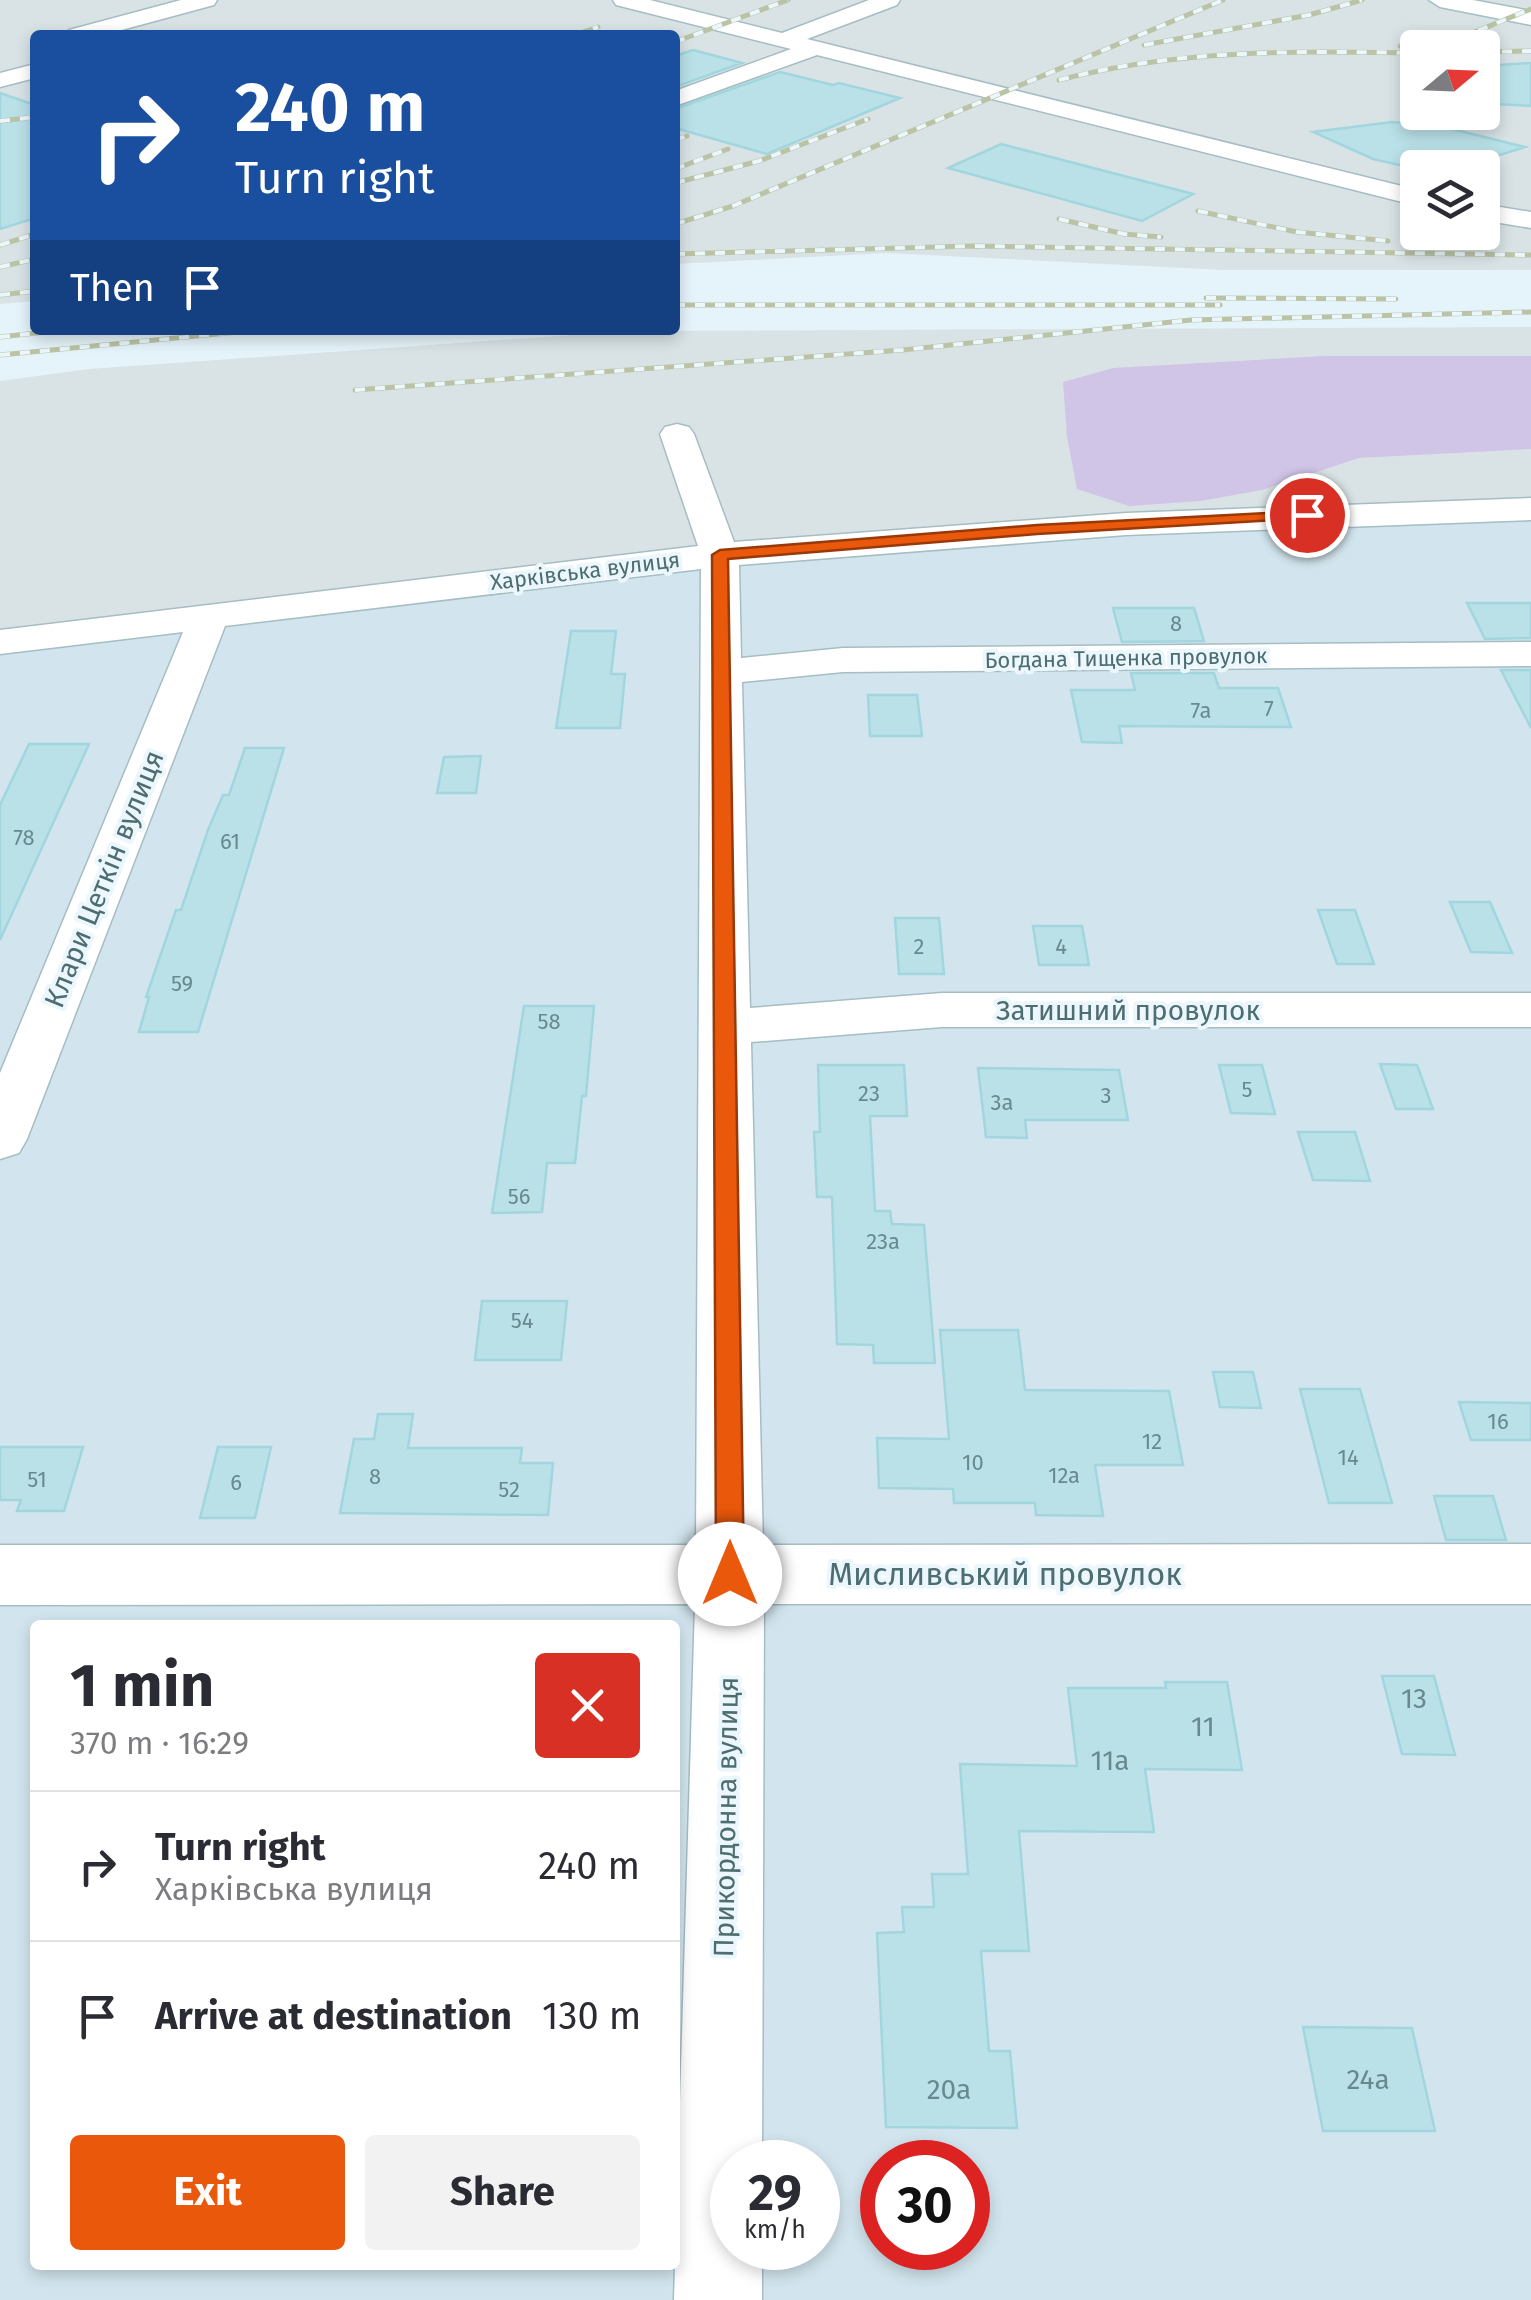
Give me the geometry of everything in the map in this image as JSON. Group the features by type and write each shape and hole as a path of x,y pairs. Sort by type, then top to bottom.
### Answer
{"street":[{"path":"119,30 206,0"},
{"path":"624,0 1400,194"},
{"path":"783,40 889,0"},
{"path":"1440,0 1531,18"},
{"path":"680,97 814,48"},
{"path":"1,72 30,50"},
{"path":"1,72 30,70"},
{"path":"1,72 30,88"},
{"path":"1500,215 1531,220"},
{"path":"1384,220 1400,220"},
{"name":"Прикордонна вулиця","path":"677,434 720,555 730,1574 718,2300"},
{"name":"Харківська вулиця","path":"0,642 720,555 1037,530 1307,515 1531,509"},
{"name":"Клари Цеткін вулиця","path":"0,1139 208,618"},
{"name":"Богдана Тищенка провулок","path":"721,672 843,660 1531,654"},
{"name":"Затишний провулок","path":"725,1027 942,1010 1531,1010"},
{"name":"Мисливський провулок","path":"0,1576 1531,1574"}],"shaded area":[{"path":"0,0 1531,0 1531,270 1224,270 887,253 680,264 680,30 30,30 30,301 0,304"},
{"path":"1531,327 1531,500 1301,507 0,632 0,381 89,369 572,335 680,335 680,331"},
{"path":"1324,356 1531,356 1531,449 1359,458 1262,490 1201,501 1129,506 1077,489 1067,437 1063,382 1113,368"},
{"path":"1531,500 1531,2300 0,2300 0,632 717,546"}],"building":[{"path":"693,50 742,63 680,85 680,54"},
{"path":"1531,63 1531,106 1500,104 1500,65"},
{"path":"780,72 900,98 767,154 680,129 680,107"},
{"path":"0,93 30,103 30,220 0,229"},
{"path":"1392,122 1400,123 1400,130 1456,130 1525,147 1500,155 1500,150 1400,150 1400,165 1373,159 1313,132"},
{"path":"1001,144 1193,194 1142,221 948,168"},
{"path":"1467,603 1531,603 1531,638 1485,639"},
{"path":"1113,608 1194,608 1204,641 1122,642"},
{"path":"571,631 616,631 611,674 625,674 620,728 556,728"},
{"path":"1501,670 1531,670 1531,728"},
{"path":"1131,673 1214,673 1219,688 1278,688 1291,727 1119,726 1122,743 1082,742 1071,690 1135,690"},
{"path":"868,695 917,695 922,736 870,736"},
{"path":"29,744 89,744 0,940 0,805"},
{"path":"245,748 284,748 198,1032 139,1032 146,997 176,910 181,910 208,830 223,795 229,795"},
{"path":"481,756 476,793 437,793 444,757"},
{"path":"1450,902 1490,902 1512,953 1471,952"},
{"path":"1318,910 1355,910 1374,964 1337,964"},
{"path":"895,918 939,918 944,974 899,974"},
{"path":"1033,926 1082,926 1089,965 1039,965"},
{"path":"524,1006 594,1006 586,1096 582,1096 575,1163 547,1163 542,1212 492,1213"},
{"path":"1380,1064 1417,1065 1433,1109 1396,1109"},
{"path":"818,1065 904,1065 907,1116 870,1116 875,1211 890,1211 892,1224 924,1225 935,1363 874,1363 873,1345 837,1344 832,1197 817,1197 814,1132 820,1132"},
{"path":"1219,1065 1262,1065 1275,1114 1231,1113"},
{"path":"978,1068 1119,1070 1128,1120 1025,1120 1027,1138 986,1137"},
{"path":"1298,1132 1355,1132 1370,1181 1313,1180"},
{"path":"482,1301 567,1301 561,1360 475,1360"},
{"path":"940,1330 1018,1330 1025,1390 1169,1391 1183,1465 1095,1465 1103,1516 1036,1515 1035,1503 954,1503 953,1489 879,1488 877,1438 949,1439"},
{"path":"1213,1372 1253,1372 1261,1408 1220,1407"},
{"path":"1300,1389 1360,1389 1392,1503 1329,1503"},
{"path":"1459,1402 1531,1403 1531,1440 1471,1440"},
{"path":"378,1414 413,1414 408,1448 522,1448 520,1463 553,1463 548,1515 340,1513 354,1439 374,1439"},
{"path":"0,1447 83,1447 64,1511 17,1511 21,1500 0,1500"},
{"path":"218,1447 271,1447 255,1518 200,1518"},
{"path":"1434,1496 1493,1496 1506,1540 1446,1540"},
{"path":"1382,1676 1434,1676 1455,1755 1402,1754"},
{"path":"1165,1682 1227,1682 1242,1770 1145,1769 1154,1832 1019,1831 1029,1951 981,1951 989,2051 1010,2051 1017,2128 886,2127 877,1933 904,1932 902,1907 934,1907 932,1874 968,1874 960,1764 1077,1766 1068,1688 1166,1688"},
{"path":"1303,2027 1412,2028 1435,2131 1323,2131"}],"railway":[{"path":"680,40 788,0"},
{"path":"680,222 733,206 1223,0"},
{"path":"1144,45 1309,15 1362,0"},
{"path":"1480,30 1531,9"},
{"path":"589,30 598,27"},
{"path":"1500,52 1531,51"},
{"path":"1059,80 1193,57 1282,52 1400,53"},
{"path":"0,121 30,118"},
{"path":"680,182 759,161 868,119"},
{"path":"680,138 687,136"},
{"path":"680,167 728,149"},
{"path":"1198,211 1297,232 1388,241"},
{"path":"1059,219 1124,234 1161,237"},
{"path":"0,245 30,236"},
{"path":"680,254 973,246 1531,255"},
{"path":"0,267 30,260"},
{"path":"0,295 30,292"},
{"path":"1206,298 1396,299"},
{"path":"680,305 1220,305"},
{"path":"355,390 902,350 1191,320 1531,312"},
{"path":"0,337 30,334"},
{"path":"0,355 207,335"}],"route":[{"path":"730,1574 720,555 1037,530 1307,515"}]}
